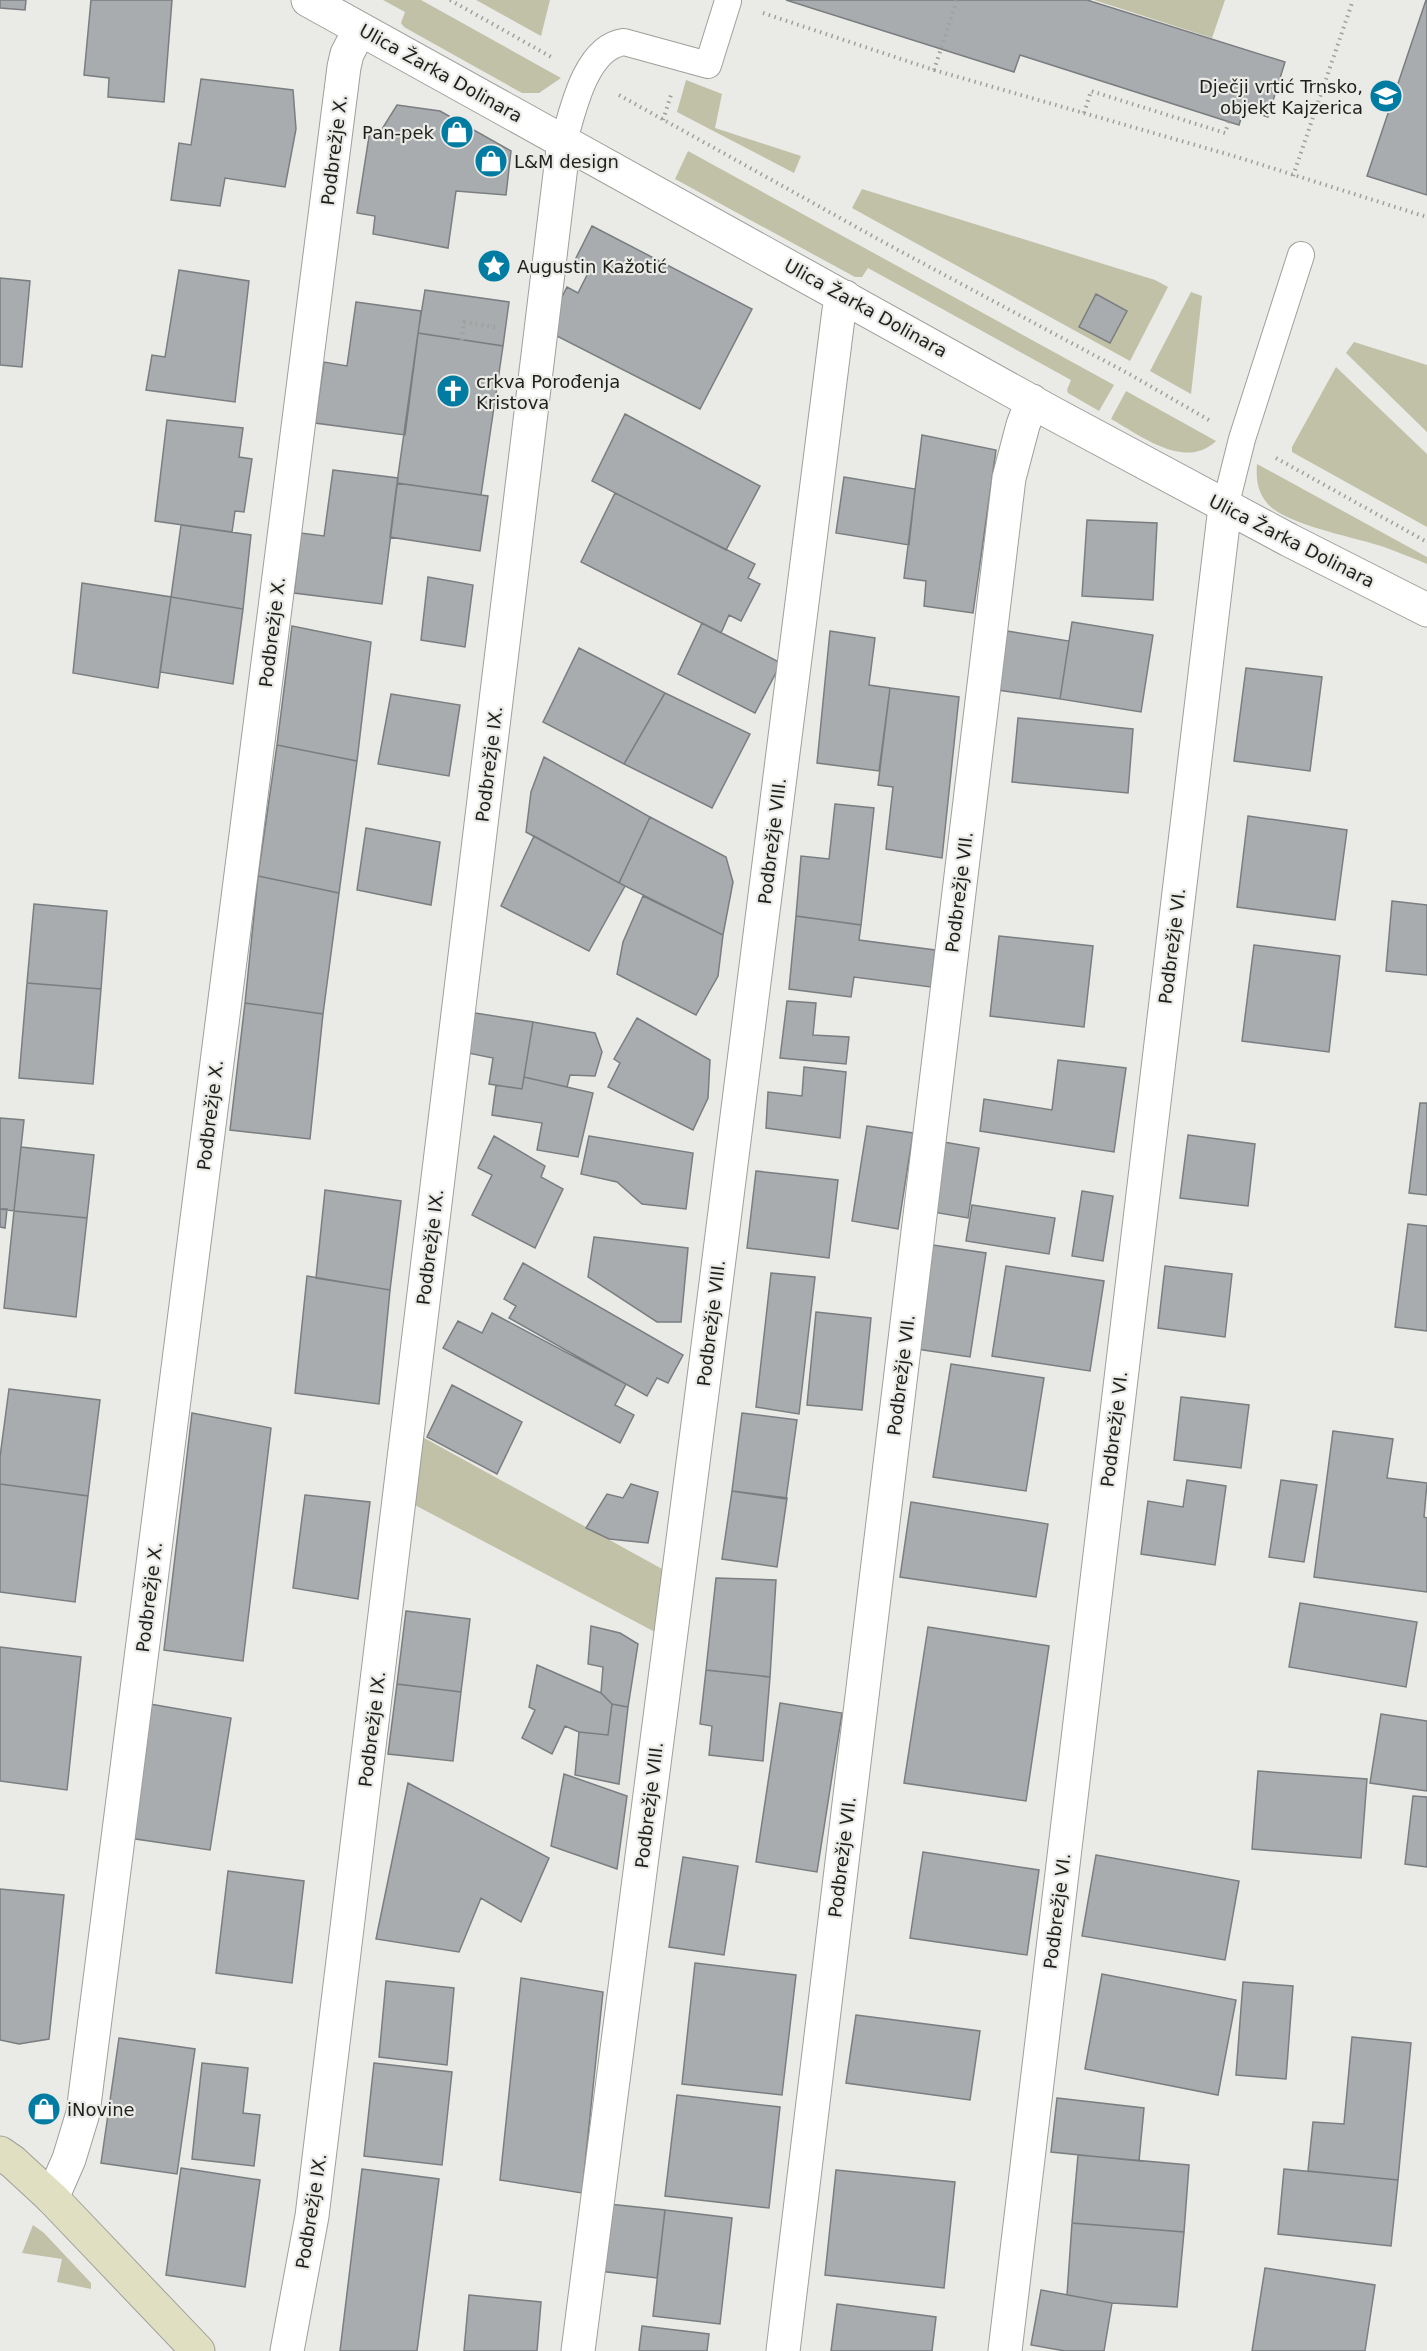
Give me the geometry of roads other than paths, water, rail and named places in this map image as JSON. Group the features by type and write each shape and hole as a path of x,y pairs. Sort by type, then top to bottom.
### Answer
{"street":[{"name":"Ulica Žarka Dolinara","path":"308,0 1225,507 1427,610"},
{"name":"Podbrežje X.","path":"52,2198 69,2159 83,2114 343,79 347,54 360,29"},
{"name":"Podbrežje IX.","path":"287,2351 312,2216 564,141"},
{"name":"Podbrežje VIII.","path":"578,2351 839,310 845,297"},
{"name":"Podbrežje VII.","path":"783,2351 1009,478 1032,401"},
{"name":"Podbrežje VI.","path":"1005,2351 1225,507"},
{"path":"0,2153 52,2198 197,2350"}],"lane":[{"path":"564,141 577,92 603,51 612,44 624,42 708,65 728,1"},
{"path":"1225,507 1242,439 1301,255"}],"place":[{"name":"Dječji vrtić Trnsko, objekt Kajzerica","path":"1386,96"},
{"name":"Pan-pek","path":"457,132"},
{"name":"L&M design","path":"491,161"},
{"name":"Augustin Kažotić","path":"494,266"},
{"name":"crkva Porođenja Kristova","path":"453,391"},
{"name":"iNovine","path":"44,2109"}]}
